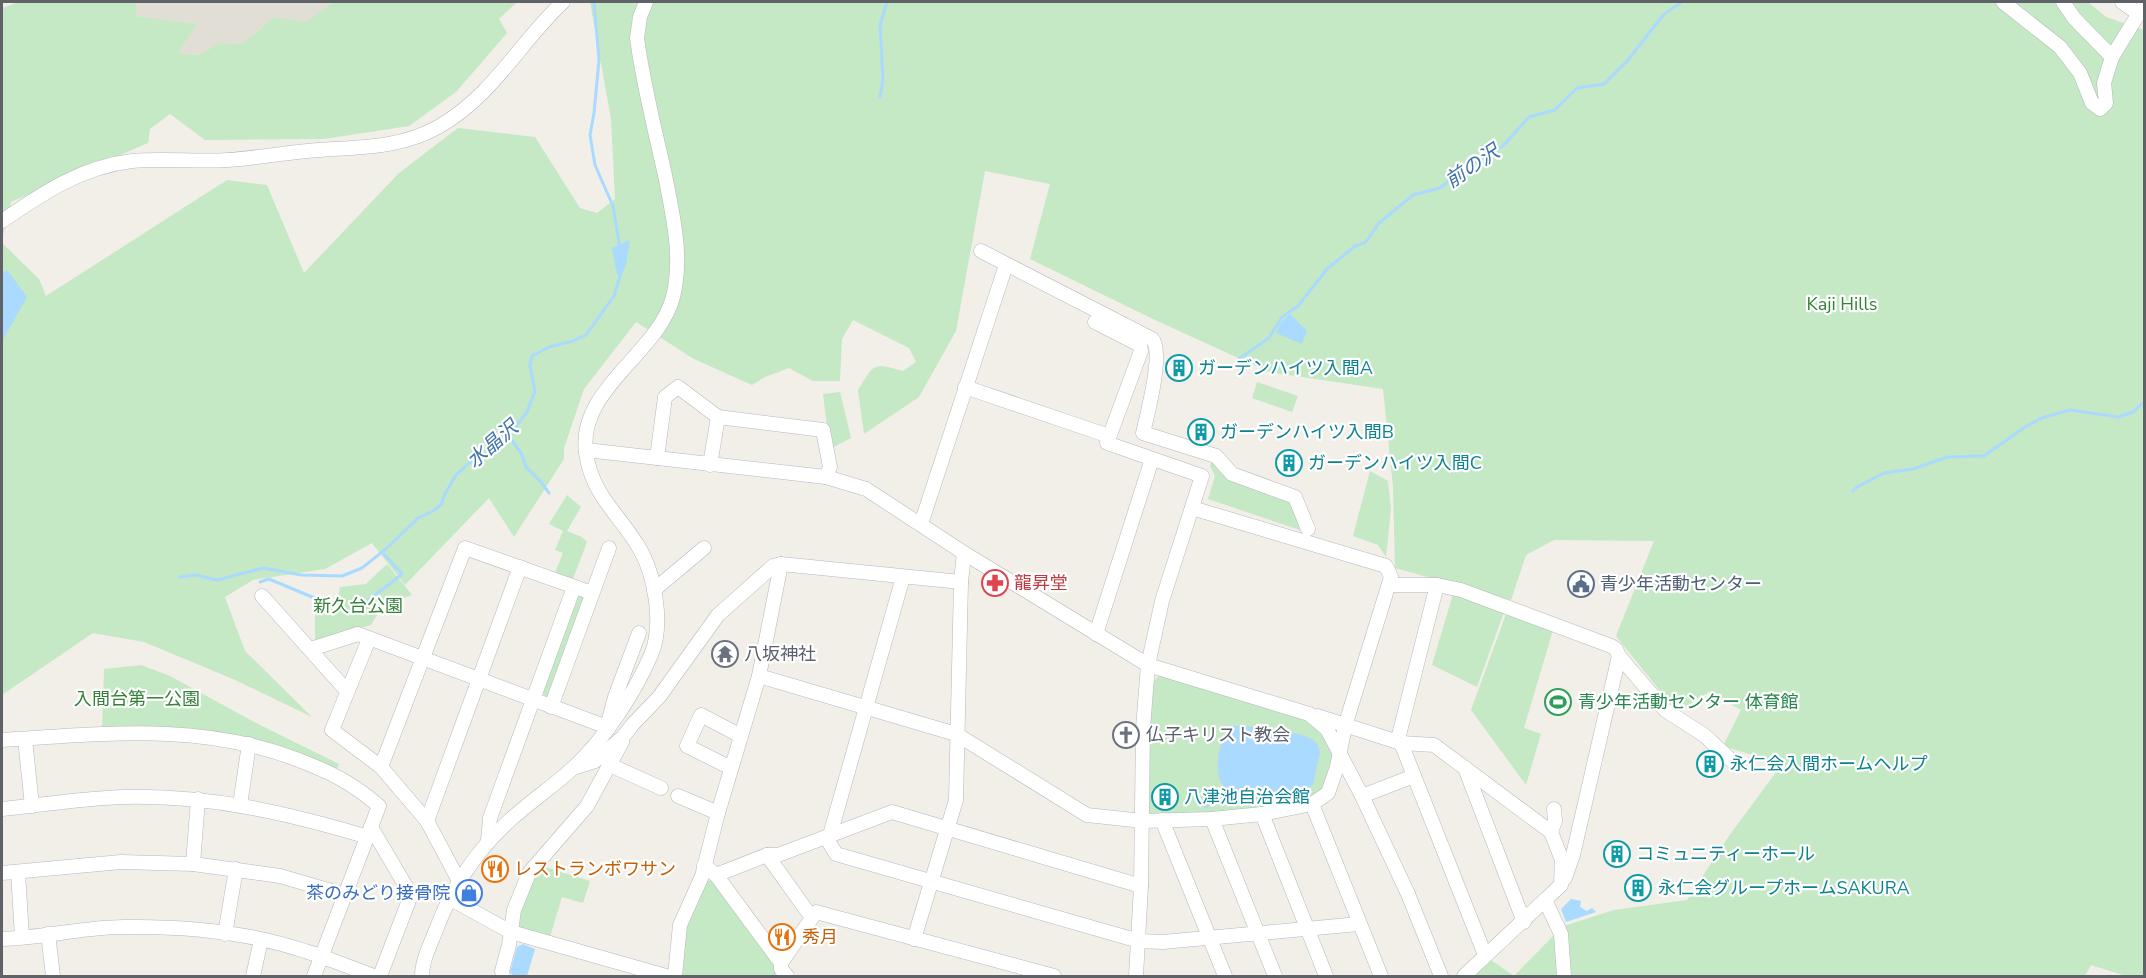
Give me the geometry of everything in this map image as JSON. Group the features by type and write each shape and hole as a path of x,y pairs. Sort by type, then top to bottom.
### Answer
{"street":[{"path":"2,221 48,190 99,168 133,161 225,160 317,150 371,147 420,135 438,127 472,103 490,86 539,26 563,2"},
{"path":"422,976 428,949 449,898 465,869 488,841 511,819 573,768 607,727 641,677 653,651 657,630 654,590 641,550 602,498 590,470 586,450 594,411 613,381 659,328 668,311 676,281 678,265 675,227 637,38 640,18 646,2"},
{"path":"2003,2 2060,47 2080,74 2092,103 2100,109 2106,103 2104,82 2112,57 2142,9 2122,2"},
{"path":"2063,2 2074,18 2112,57"},
{"path":"981,251 1152,339 1157,347 1152,400 1143,433 1216,456 1232,474 1295,497 1308,529"},
{"path":"921,524 1006,265"},
{"path":"1095,322 1140,345 1141,351 1107,444 1202,476 1162,601 1148,665 1143,728 1143,820 1137,976"},
{"path":"657,458 665,397 678,387 718,417 823,430 830,467 826,477"},
{"path":"965,387 1109,436"},
{"path":"710,465 718,417"},
{"path":"586,450 826,477 866,489 964,553 1148,665 1401,743 1434,745 1551,832 1562,860 1561,885"},
{"path":"1096,634 1152,459"},
{"path":"759,676 956,734 1087,815 1143,820 1212,819 1262,814 1312,804 1328,793 1337,767 1345,726 1391,578 1386,566 1192,508"},
{"path":"381,767 465,548 592,593"},
{"path":"551,706 609,548"},
{"path":"654,590 704,548"},
{"path":"914,939 956,800 956,734 964,553"},
{"path":"573,768 595,761 623,737 659,697 718,615 773,566 781,564 961,582"},
{"path":"675,976 680,925 702,876 718,813 759,676 781,564"},
{"path":"427,821 520,567"},
{"path":"903,577 827,836 836,854 1139,941 1155,943 1359,924"},
{"path":"1389,585 1437,585 1461,590 1611,646 1665,710 1704,735 1732,761"},
{"path":"1437,585 1400,735 1401,743 1485,956"},
{"path":"488,841 490,818 574,586"},
{"path":"262,596 347,691"},
{"path":"607,727 615,697 639,633"},
{"path":"311,650 358,634 607,727"},
{"path":"369,639 332,730 381,767 427,821 459,881"},
{"path":"1464,976 1561,885 1568,872 1619,656"},
{"path":"1309,714 1328,729 1408,894 1442,976"},
{"path":"731,768 687,746 701,715 741,736"},
{"path":"2,740 102,733 193,735 269,749 323,770 357,788 379,806 314,976"},
{"path":"503,976 502,971 514,910 529,873 587,806 622,744 623,737"},
{"path":"25,739 32,806"},
{"path":"240,805 249,744"},
{"path":"610,765 661,788"},
{"path":"1465,768 1524,921"},
{"path":"1362,796 1414,776"},
{"path":"678,796 718,813"},
{"path":"2,809 123,797 198,800 240,805 370,832 411,895 380,976"},
{"path":"193,864 198,800"},
{"path":"1312,804 1381,976"},
{"path":"1551,832 1555,820 1554,809"},
{"path":"716,875 767,855 778,855 892,812 1141,886"},
{"path":"1262,814 1326,976"},
{"path":"1212,819 1275,976"},
{"path":"1162,820 1225,976"},
{"path":"767,855 807,911"},
{"path":"2,873 121,862 193,864 280,876 345,895"},
{"path":"704,865 716,875 784,970 816,912 914,939 1002,970 1054,976"},
{"path":"225,934 236,870"},
{"path":"18,872 22,937"},
{"path":"449,898 511,932 666,976"},
{"path":"1545,900 1561,934 1564,976"},
{"path":"2,939 126,927 182,929 261,940 304,950 374,976"},
{"path":"48,934 53,976"},
{"path":"253,976 261,940"}],"shaded area":[{"path":"136,2 333,2 306,22 274,17 242,44 219,43 199,55 178,53 196,24 136,16"}],"green space":[{"path":"19,2 136,2 136,16 197,24 178,53 199,55 219,43 242,44 274,17 306,22 333,2 517,2 499,19 507,33 456,92 409,126 324,139 205,140 170,114 150,129 148,143 11,202 2,240 2,8"},
{"name":"Kaji Hills","path":"590,2 2088,2 2106,17 2144,30 2144,976 2126,976 2091,965 2085,976 1565,976 1564,926 1614,910 1687,900 1729,836 1782,764 1723,746 1741,710 1709,692 1677,712 1616,636 1654,541 1554,540 1526,555 1511,600 1395,568 1393,487 1383,389 1269,372 1030,259 1050,184 985,171 956,331 919,397 864,434 858,390 867,375 875,367 903,371 916,362 909,348 853,320 842,339 840,381 813,381 789,368 765,377 752,385 694,359 636,322 584,389 564,448 564,459 514,537 489,498 405,585 372,543 325,569 253,580 225,597 245,651 312,717 233,679 144,642 93,633 2,695 2,243 39,279 46,296 227,180 267,185 304,273 399,173 458,128 535,137 580,208 597,213 615,199 611,119"},
{"path":"1257,382 1298,396 1292,412 1252,398"},
{"path":"840,392 851,438 830,449 823,394"},
{"path":"1212,460 1295,497 1306,532 1208,499 1215,476 1210,466"},
{"path":"1370,471 1388,481 1391,509 1386,557 1378,545 1353,536"},
{"path":"567,495 581,507 567,531 582,537 587,542 573,579 555,573 563,553 555,550 563,531 549,524"},
{"name":"新久台公園","path":"387,564 412,595 383,605 371,625 315,641 315,607 336,609 340,587 366,584"},
{"path":"578,593 586,598 548,697 542,692"},
{"path":"1453,594 1504,612 1477,687 1432,665"},
{"path":"1506,614 1553,630 1524,728 1541,734 1526,785 1471,710"},
{"name":"入間台第一公園","path":"141,665 170,676 258,724 339,764 335,773 277,747 223,733 189,730 102,730 104,669"},
{"path":"1161,674 1305,719 1319,731 1334,757 1325,788 1316,796 1238,814 1153,815 1149,812 1151,684"},
{"path":"542,866 590,881 583,903 562,897 549,940 522,932 516,923 533,875"},
{"path":"713,880 770,956 775,976 679,976 686,924 705,881"},
{"path":"1557,932 1562,976 1514,976"},
{"path":"1491,960 1514,976 1474,976"}],"water":[{"path":"630,240 626,265 621,276 617,275 612,248"},
{"path":"7,270 27,297 2,341 2,274"},
{"path":"1290,314 1307,331 1302,344 1276,333 1281,322"},
{"path":"1231,726 1286,731 1313,740 1320,752 1313,785 1285,791 1229,791 1220,780 1218,759 1221,744"},
{"path":"1571,899 1581,901 1580,907 1587,911 1592,908 1596,912 1566,922 1561,909"},
{"path":"523,944 535,949 527,976 513,976 510,972 517,947"}],"waterway":[{"name":"水晶沢","path":"594,2 599,60 590,135 595,165 613,206 620,249"},
{"path":"880,97 883,80 880,25 887,2"},
{"name":"前の沢","path":"1237,360 1269,338 1282,317 1298,306 1327,269 1355,246 1365,243 1379,223 1413,195 1440,188 1471,164 1503,146 1529,117 1555,110 1577,88 1604,84 1628,60 1664,14 1682,2"},
{"name":"水晶沢","path":"180,577 196,575 217,580 263,568 301,575 342,576 362,568 418,518 441,505 456,475 469,463 482,457 507,437 527,412 535,391 530,366 532,356 549,347 586,335 614,296 621,273"},
{"path":"1853,491 1884,473 1913,469 1947,457 1984,456 2042,418 2070,410 2119,417 2133,412 2144,402"},
{"path":"507,437 521,453 526,467 549,493"},
{"path":"260,582 269,579 348,612 354,612 402,574 382,552"},
{"path":"1206,807 1224,786"}],"place":[{"name":"ガーデンハイツ入間A","path":"1179,368"},
{"name":"ガーデンハイツ入間B","path":"1201,432"},
{"name":"ガーデンハイツ入間C","path":"1289,463"},
{"name":"龍昇堂","path":"995,583"},
{"name":"青少年活動センター","path":"1581,584"},
{"name":"八坂神社","path":"725,654"},
{"name":"青少年活動センター 体育館","path":"1558,702"},
{"name":"仏子キリスト教会","path":"1126,735"},
{"name":"永仁会入間ホームヘルプ","path":"1710,764"},
{"name":"八津池自治会館","path":"1165,797"},
{"name":"コミュニティーホール","path":"1617,854"},
{"name":"レストランボワサン","path":"495,869"},
{"name":"永仁会グループホームSAKURA","path":"1638,888"},
{"name":"茶のみどり接骨院","path":"469,893"},
{"name":"秀月","path":"782,937"}]}
